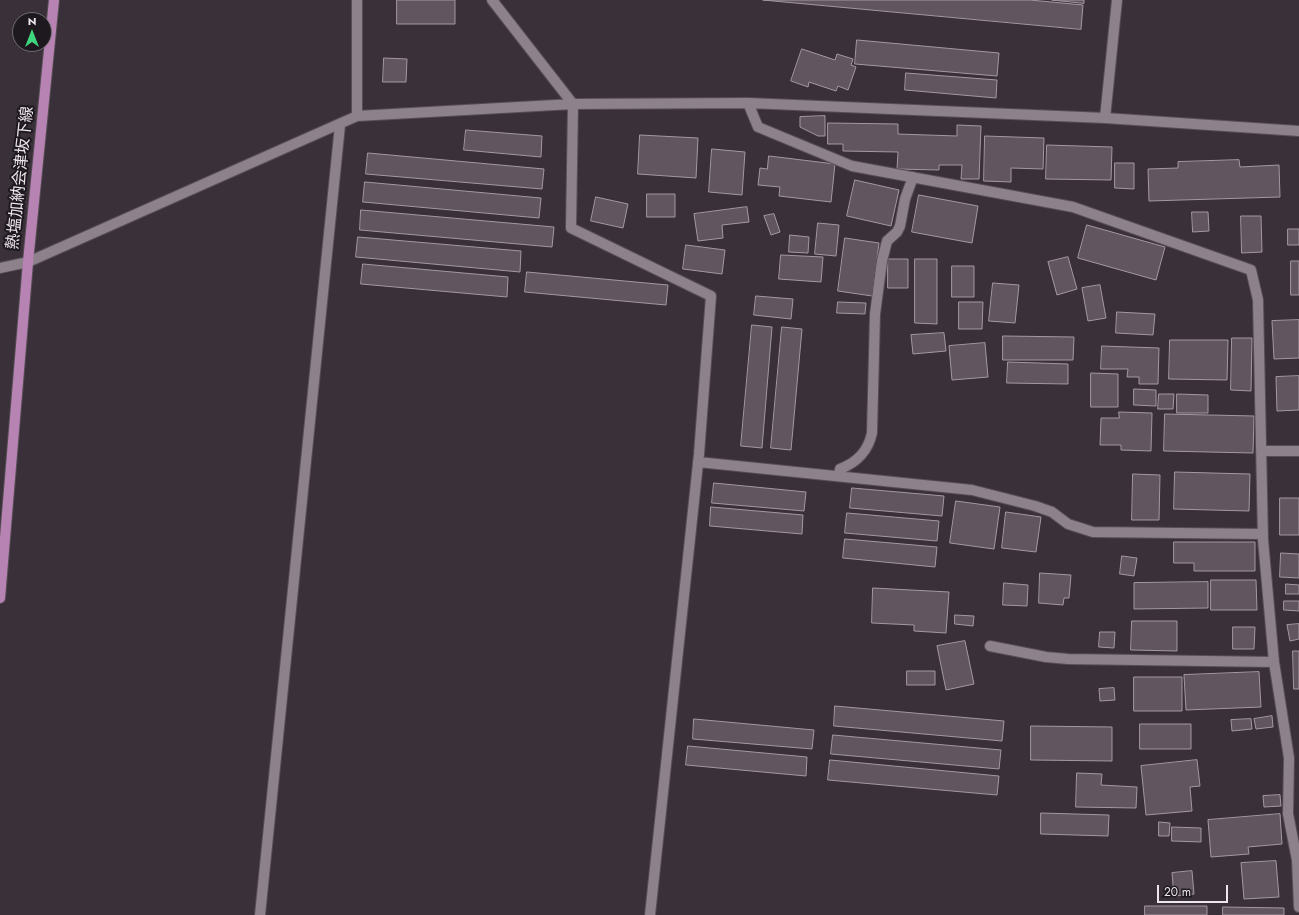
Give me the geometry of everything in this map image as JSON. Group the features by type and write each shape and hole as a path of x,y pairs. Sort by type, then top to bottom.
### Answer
{"main road":[{"name":"熱塩加納会津坂下線","path":"0,598 28,262 54,0"}],"street":[{"path":"357,0 357,116"},
{"path":"492,0 573,104 571,228 711,296 698,462 650,915"},
{"path":"1105,118 1117,0"},
{"path":"0,268 28,262 340,125 357,116 573,104 748,104 1105,118 1299,131"},
{"path":"748,104 758,127 852,166 1073,206 1251,270 1258,300 1263,534 1274,662 1289,758 1288,814 1297,860 1299,907"},
{"path":"260,915 340,125"},
{"path":"839,476 840,469 857,460 870,441 872,432 875,314 882,261 887,241 897,232 900,226 905,199 913,177"},
{"path":"1262,451 1299,452"},
{"path":"698,462 972,490 1035,506 1052,512 1068,524 1093,532 1263,534"},
{"path":"990,646 1046,657 1068,659 1274,662"}],"building":[{"path":"397,0 455,0 455,24 397,24"},
{"path":"763,0 1030,0 1083,5 1081,29"},
{"path":"1052,0 1084,0 1084,3"},
{"path":"857,40 999,53 997,76 855,64"},
{"path":"802,49 835,60 837,54 853,59 851,65 856,67 848,90 838,86 836,91 809,82 808,87 791,81"},
{"path":"384,58 407,59 406,82 383,82"},
{"path":"906,73 997,80 996,98 905,90"},
{"path":"825,116 825,136 818,136 800,127 800,117"},
{"path":"828,123 898,124 898,134 957,136 957,125 981,126 979,179 961,179 962,165 939,165 939,170 897,169 898,152 843,151 843,144 828,144"},
{"path":"466,130 542,136 541,157 464,150"},
{"path":"640,135 698,138 696,178 638,174"},
{"path":"985,136 1044,138 1043,169 1011,168 1011,182 984,181"},
{"path":"1047,145 1112,147 1111,180 1046,179"},
{"path":"712,149 745,152 742,195 709,192"},
{"path":"368,153 544,169 542,189 366,174"},
{"path":"769,156 835,164 831,202 779,196 780,187 758,185 760,168 767,169"},
{"path":"1239,160 1240,167 1279,165 1280,197 1149,201 1148,169 1178,168 1178,162"},
{"path":"1115,163 1134,163 1134,189 1115,188"},
{"path":"855,180 899,190 891,226 847,216"},
{"path":"365,182 541,198 539,218 363,202"},
{"path":"647,194 675,194 675,217 647,217"},
{"path":"919,195 978,206 972,243 912,232"},
{"path":"596,197 628,204 623,228 591,221"},
{"path":"747,207 749,222 722,225 723,238 698,241 694,214"},
{"path":"361,210 554,227 552,247 360,230"},
{"path":"1192,212 1208,212 1209,231 1193,232"},
{"path":"774,214 780,232 771,235 764,216"},
{"path":"1241,216 1261,216 1262,252 1242,253"},
{"path":"818,223 839,225 836,256 815,254"},
{"path":"1087,225 1165,247 1156,280 1078,258"},
{"path":"1288,229 1299,229 1299,245 1288,245"},
{"path":"790,235 809,237 808,253 789,252"},
{"path":"358,237 521,251 520,272 356,257"},
{"path":"845,238 879,243 872,296 838,291"},
{"path":"686,245 725,250 722,274 683,269"},
{"path":"781,255 823,257 821,282 779,279"},
{"path":"1068,257 1077,289 1057,295 1048,262"},
{"path":"888,259 908,259 908,288 888,288"},
{"path":"915,259 937,259 937,324 915,323"},
{"path":"1291,261 1299,261 1299,295 1291,295"},
{"path":"363,264 508,277 507,297 361,284"},
{"path":"952,266 974,266 974,297 952,297"},
{"path":"527,272 668,285 666,305 525,292"},
{"path":"993,283 1019,285 1015,323 989,321"},
{"path":"1100,285 1106,318 1088,321 1082,288"},
{"path":"756,296 793,299 791,319 754,315"},
{"path":"838,302 866,303 865,314 837,313"},
{"path":"959,302 983,302 982,329 959,329"},
{"path":"1117,312 1155,314 1153,335 1116,333"},
{"path":"1299,320 1299,358 1274,359 1272,321"},
{"path":"752,325 772,327 762,448 741,446"},
{"path":"782,327 802,329 791,450 771,448"},
{"path":"944,333 946,351 913,354 911,335"},
{"path":"1003,336 1074,337 1073,360 1003,360"},
{"path":"1232,338 1252,338 1251,391 1231,390"},
{"path":"1170,340 1228,340 1227,380 1169,379"},
{"path":"985,343 988,377 952,380 949,346"},
{"path":"1102,346 1159,348 1158,384 1139,384 1139,377 1127,377 1128,369 1101,369"},
{"path":"1008,362 1068,364 1068,384 1007,383"},
{"path":"1091,373 1118,374 1118,407 1091,407"},
{"path":"1299,376 1299,410 1277,411 1276,377"},
{"path":"1134,389 1156,390 1156,406 1134,405"},
{"path":"1159,394 1174,394 1173,409 1158,409"},
{"path":"1177,394 1208,395 1208,413 1177,413"},
{"path":"1119,412 1152,413 1151,451 1121,450 1121,445 1100,445 1101,418 1119,418"},
{"path":"1165,414 1254,416 1253,453 1164,451"},
{"path":"1175,472 1250,474 1249,511 1174,509"},
{"path":"1133,474 1160,475 1159,520 1132,520"},
{"path":"714,483 806,492 804,511 712,503"},
{"path":"852,488 944,496 942,516 850,508"},
{"path":"1280,498 1299,498 1299,535 1280,535"},
{"path":"956,501 1000,507 994,549 950,543"},
{"path":"711,507 803,515 802,534 710,526"},
{"path":"1006,512 1041,517 1036,552 1002,548"},
{"path":"847,513 939,521 937,541 845,533"},
{"path":"845,539 937,547 935,567 843,558"},
{"path":"1174,542 1255,542 1255,571 1194,571 1194,563 1174,563"},
{"path":"1281,553 1299,554 1299,578 1280,577"},
{"path":"1122,556 1137,558 1134,576 1120,574"},
{"path":"1040,573 1071,575 1069,598 1064,598 1063,605 1039,603"},
{"path":"1211,580 1256,580 1257,610 1211,610"},
{"path":"1208,582 1208,608 1134,609 1134,583"},
{"path":"1004,583 1028,585 1027,606 1003,605"},
{"path":"1286,584 1299,585 1299,594 1286,594"},
{"path":"873,588 949,592 946,633 914,631 914,625 872,623"},
{"path":"1284,601 1299,601 1299,611 1284,610"},
{"path":"955,615 974,616 973,626 955,624"},
{"path":"1132,621 1177,621 1177,651 1131,650"},
{"path":"1299,624 1299,639 1290,641 1287,625"},
{"path":"1233,627 1255,627 1254,649 1233,649"},
{"path":"1100,632 1115,632 1114,648 1099,647"},
{"path":"965,641 974,684 946,690 937,646"},
{"path":"1293,651 1299,651 1299,689 1294,689"},
{"path":"907,671 935,671 935,685 907,685"},
{"path":"1259,672 1261,707 1186,710 1184,675"},
{"path":"1134,677 1182,677 1182,711 1134,711"},
{"path":"1114,688 1115,700 1100,701 1099,689"},
{"path":"835,706 1004,721 1002,741 834,726"},
{"path":"1272,716 1273,727 1256,729 1254,719"},
{"path":"694,719 814,730 812,749 693,739"},
{"path":"1251,719 1252,729 1232,731 1231,720"},
{"path":"1140,724 1191,724 1191,749 1140,749"},
{"path":"1031,726 1112,727 1112,761 1031,760"},
{"path":"833,735 1001,750 999,769 831,754"},
{"path":"688,746 807,757 806,776 686,765"},
{"path":"830,760 999,776 997,795 828,780"},
{"path":"1197,760 1200,786 1190,787 1192,811 1146,815 1141,766"},
{"path":"1077,773 1102,774 1101,785 1137,787 1136,808 1076,807"},
{"path":"1280,795 1281,806 1264,807 1263,796"},
{"path":"1041,813 1109,815 1108,836 1041,834"},
{"path":"1280,814 1282,844 1248,847 1249,854 1211,857 1208,820"},
{"path":"1159,822 1170,823 1169,836 1159,836"},
{"path":"1172,827 1201,828 1201,842 1172,841"},
{"path":"1276,861 1279,897 1244,899 1241,863"},
{"path":"1192,871 1194,894 1174,896 1172,873"},
{"path":"1145,906 1207,906 1207,915 1145,915"},
{"path":"1223,907 1284,908 1284,915 1223,915"}]}
